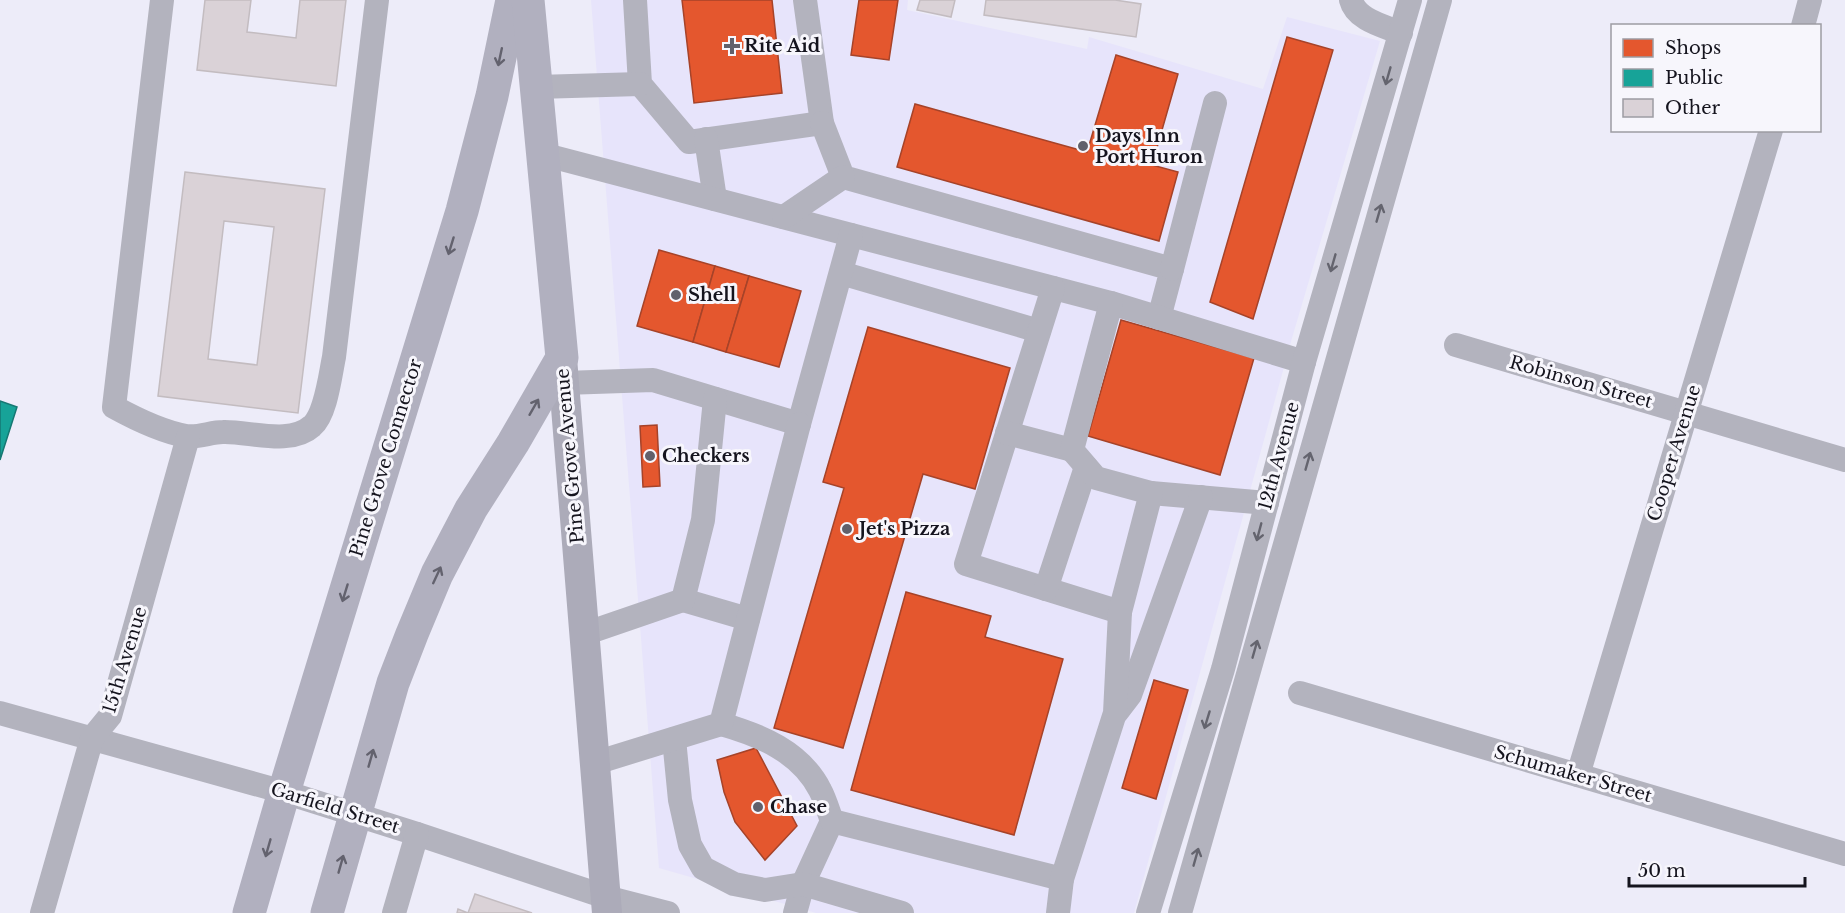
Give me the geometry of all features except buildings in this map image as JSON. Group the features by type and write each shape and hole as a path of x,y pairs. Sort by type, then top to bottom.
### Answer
{"highway":[{"name":"Pine Grove Connector","path":"249,913 462,211 492,96 512,0"},
{"name":"Pine Grove Avenue","path":"528,0 563,371"},
{"path":"327,913 393,683 437,574 471,509 563,371"}],"main road":[{"name":"Pine Grove Avenue","path":"563,371 607,905"}],"street":[{"path":"162,0 114,407 136,420 188,437 223,432 285,437 299,434 313,426 322,412 334,357 377,0"},
{"path":"635,0 640,84 689,142 822,123"},
{"path":"805,0 822,123 843,177"},
{"path":"1351,0 1352,4 1368,20 1401,33"},
{"name":"12th Avenue","path":"1148,913 1223,669 1304,362 1410,0"},
{"name":"12th Avenue","path":"1180,913 1440,0"},
{"path":"1804,24 1810,0"},
{"path":"537,87 640,84"},
{"path":"1159,318 1215,103"},
{"name":"Cooper Avenue","path":"1578,775 1770,132"},
{"path":"706,139 715,199"},
{"path":"542,154 1111,303 1304,362"},
{"path":"784,217 843,177 1172,269"},
{"path":"721,724 851,235"},
{"path":"841,273 1039,331"},
{"path":"1053,288 966,564 1120,612"},
{"path":"1046,589 1079,458 1111,303"},
{"name":"Robinson Street","path":"1456,345 1845,460"},
{"path":"563,371 653,380 799,424"},
{"path":"682,600 703,520 715,399"},
{"path":"1007,433 1079,458 1096,478 1150,493 1267,503"},
{"name":"15th Avenue","path":"42,913 92,738 110,716 188,437"},
{"path":"1058,913 1062,879 1115,713 1120,612 1150,493"},
{"path":"1115,713 1130,695 1201,497"},
{"path":"585,634 682,600 748,619"},
{"name":"Schumaker Street","path":"1300,693 1845,854"},
{"name":"Garfield Street","path":"0,713 284,792 417,834 607,905 668,913"},
{"path":"595,763 721,724 749,732 775,744 804,765 820,789 831,820 803,884 795,913"},
{"path":"674,739 680,800 687,834 690,845 703,867 734,884 765,890 803,884 902,913"},
{"path":"831,820 1062,879"},
{"path":"394,913 417,834"}],"shaded area":[{"path":"591,0 908,0 907,10 1087,49 1089,37 1263,89 1287,17 1380,41 1292,338 1134,913 816,913 659,868"}],"place":[{"name":"Rite Aid","path":"732,46"},
{"name":"Days Inn Port Huron","path":"1083,146"},
{"name":"Shell","path":"676,295"},
{"name":"Checkers","path":"650,456"},
{"name":"Jet's Pizza","path":"847,529"},
{"name":"Chase","path":"758,807"}]}
